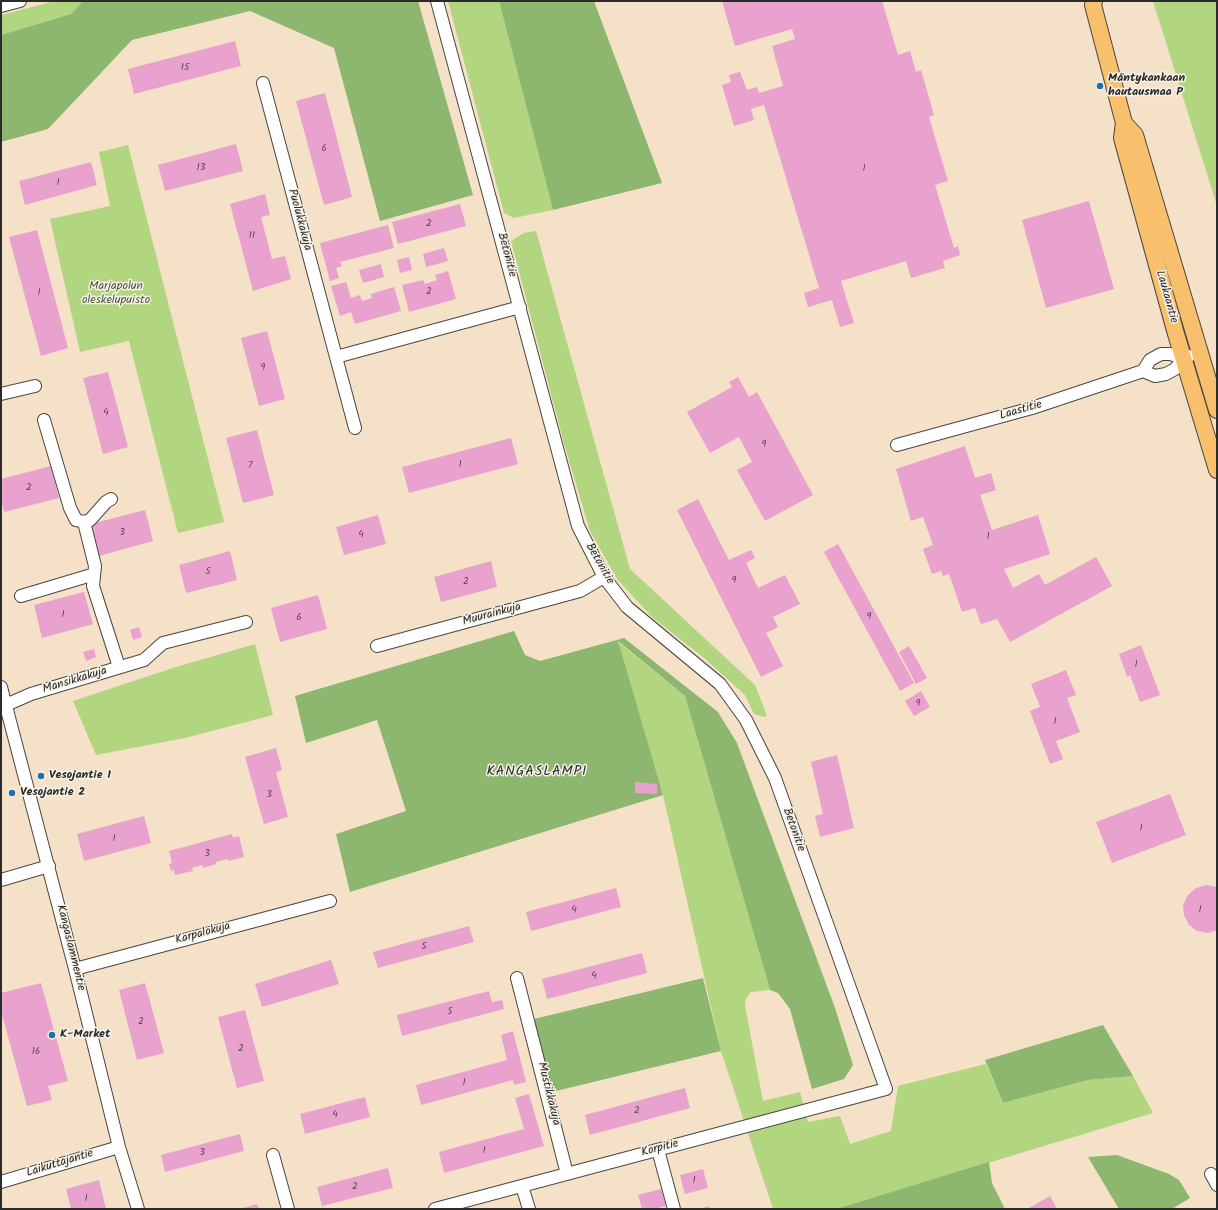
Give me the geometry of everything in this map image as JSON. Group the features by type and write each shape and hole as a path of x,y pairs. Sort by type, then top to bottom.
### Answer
{"main road":[{"name":"Laukaantie","path":"1091,2 1124,123 1122,138 1217,470"},
{"name":"Laukaantie","path":"1124,123 1135,135 1217,410"}],"street":[{"path":"1,6 20,1"},
{"name":"Betonitie","path":"437,1 578,526 604,577 627,607 720,684 746,720 775,778 886,1089"},
{"name":"Puolukkakuja","path":"263,83 354,428"},
{"path":"336,356 520,307"},
{"path":"1142,371 1155,376 1166,374 1175,369 1184,358 1199,352"},
{"name":"Laastitie","path":"897,445 1032,408 1142,371 1150,360 1161,354 1170,354 1184,358"},
{"path":"1,394 35,386"},
{"path":"44,420 73,515 76,520 84,522 90,520 106,502 111,499"},
{"path":"84,522 95,566 93,586 119,667"},
{"path":"21,596 88,576 94,576"},
{"name":"Muurainkuja","path":"377,646 580,591 604,577"},
{"name":"Mansikkakuja","path":"6,705 31,694 144,660 163,643 246,622"},
{"name":"Kangaslammentie","path":"1,687 49,866 119,1146 138,1209"},
{"path":"1,880 49,866"},
{"name":"Karpalokuja","path":"75,969 330,901"},
{"name":"Mustikkakuja","path":"518,978 567,1174"},
{"name":"Korpitie","path":"435,1209 886,1089"},
{"name":"Laikuttajantie","path":"1,1182 119,1146"},
{"path":"658,1150 674,1209"},
{"path":"273,1155 288,1209"},
{"path":"522,1186 529,1209"}],"green space":[{"path":"55,1 83,1 71,14 1,35 1,15"},
{"path":"83,1 418,1 473,195 380,221 334,48 250,11 132,40 48,129 1,142 1,35 71,14"},
{"path":"448,1 499,1 553,210 514,218 504,213"},
{"path":"499,1 594,1 662,183 553,210"},
{"path":"1153,1 1217,1 1217,206"},
{"name":"Marjapolun oleskelupuisto","path":"128,145 224,522 178,533 129,341 80,352 50,219 110,206 99,152"},
{"path":"536,231 630,569 755,685 767,716 764,717 754,714 745,695 704,658 652,617 617,579 590,531 563,440 511,241 524,233"},
{"path":"514,631 525,655 540,661 624,638 718,712 737,743 835,1008 853,1065 844,1079 812,1089 790,1009 778,993 770,990 685,696 618,641 663,795 350,892 336,834 406,811 377,720 306,743 295,696"},
{"path":"617,641 685,696 770,990 751,992 746,998 745,1006 763,1101 800,1092 808,1122 840,1116 850,1144 891,1131 898,1086 986,1064 1003,1103 1088,1080 1133,1076 1153,1113 836,1209 773,1209 721,1051 663,795"},
{"path":"255,644 273,715 185,738 96,755 73,701 173,668"},
{"path":"703,978 721,1051 552,1092 534,1019"},
{"path":"1103,1025 1133,1076 1088,1080 1003,1103 985,1060"},
{"path":"1117,1155 1169,1174 1179,1180 1190,1198 1172,1209 1119,1209 1088,1157"},
{"path":"989,1162 992,1183 1005,1209 836,1209"}],"building":[{"path":"722,1 882,1 898,55 910,51 916,72 921,70 934,115 929,117 948,181 935,185 954,248 958,246 960,255 943,261 945,268 911,278 906,261 841,281 854,323 840,327 832,300 808,307 804,293 819,288 764,105 751,109 754,120 734,126 722,85 731,82 729,75 740,72 747,90 757,87 759,93 783,86 772,46 795,39 792,29 735,46"},
{"path":"235,41 241,66 134,94 128,69"},
{"path":"325,93 352,197 324,205 296,101"},
{"path":"236,144 243,171 165,191 158,165"},
{"path":"91,162 97,185 25,205 19,181"},
{"path":"265,194 270,215 261,217 272,259 285,256 291,279 253,291 230,204"},
{"path":"1089,201 1114,289 1046,308 1022,220"},
{"path":"460,204 466,226 398,244 392,222"},
{"path":"388,225 394,248 340,262 342,266 336,268 339,278 330,281 320,243"},
{"path":"37,230 68,348 41,356 9,237"},
{"path":"444,248 448,261 426,267 423,254"},
{"path":"409,257 412,270 400,273 397,260"},
{"path":"381,264 384,277 363,283 359,270"},
{"path":"448,271 456,299 409,312 402,285 423,280 425,284 437,280 435,275"},
{"path":"346,282 351,298 360,295 362,301 372,298 371,294 394,287 401,311 355,324 351,312 340,316 331,286"},
{"path":"267,331 285,399 259,406 241,338"},
{"path":"108,372 128,447 103,454 83,378"},
{"path":"738,377 749,397 757,392 813,495 765,521 737,470 752,462 739,437 710,453 687,412 732,387 729,382"},
{"path":"257,430 274,495 243,503 226,438"},
{"path":"511,438 518,464 409,493 402,467"},
{"path":"965,446 975,478 991,473 996,490 980,495 992,530 1038,515 1050,554 1004,569 1013,588 1039,574 1045,585 1096,557 1112,586 1010,642 997,619 981,624 975,608 962,612 949,574 943,576 941,571 932,574 923,549 933,545 923,517 911,521 896,469"},
{"path":"51,466 59,498 4,512 1,499 1,479"},
{"path":"698,499 729,560 751,550 755,558 746,563 758,588 785,575 800,604 773,617 778,627 766,633 783,666 761,677 677,510"},
{"path":"145,510 153,541 99,556 91,524"},
{"path":"378,515 386,544 344,555 336,527"},
{"path":"838,544 914,683 900,691 824,552"},
{"path":"230,551 237,580 186,593 179,565"},
{"path":"491,561 497,587 441,602 434,577"},
{"path":"84,592 93,624 42,638 34,605"},
{"path":"318,595 327,629 280,642 271,608"},
{"path":"139,627 142,637 133,640 130,630"},
{"path":"1141,645 1160,695 1140,702 1130,675 1127,677 1119,654"},
{"path":"909,646 927,678 916,684 899,652"},
{"path":"94,649 96,657 86,661 83,652"},
{"path":"1066,670 1076,695 1067,698 1080,732 1056,741 1063,759 1050,764 1030,711 1040,707 1031,684"},
{"path":"921,691 930,707 914,716 905,701"},
{"path":"276,748 282,770 276,772 288,817 264,824 245,757"},
{"path":"837,755 854,828 820,837 815,816 823,814 811,762"},
{"path":"635,782 657,784 657,794 635,793"},
{"path":"1170,794 1186,835 1112,863 1096,822"},
{"path":"144,816 151,843 84,861 77,834"},
{"path":"232,834 233,838 239,836 244,857 228,861 227,859 203,868 202,865 192,868 193,871 175,875 174,870 171,871 169,864 172,863 169,851"},
{"path":"1206,885 1217,887 1217,930 1208,933 1197,931 1189,925 1184,915 1183,905 1188,895 1196,888"},
{"path":"616,888 621,907 531,931 526,912"},
{"path":"469,926 474,942 378,968 373,952"},
{"path":"642,953 647,973 547,999 542,979"},
{"path":"331,960 339,984 262,1007 255,984"},
{"path":"41,983 68,1081 48,1086 52,1100 27,1106 1,1011 1,993"},
{"path":"145,983 164,1053 137,1060 119,990"},
{"path":"489,991 492,1002 502,1000 504,1009 402,1036 397,1015"},
{"path":"245,1010 264,1081 237,1088 218,1017"},
{"path":"513,1031 526,1082 514,1085 513,1080 421,1105 416,1085 507,1060 501,1035"},
{"path":"685,1088 690,1108 590,1135 585,1115"},
{"path":"529,1094 544,1146 444,1173 439,1152 524,1129 515,1098"},
{"path":"365,1097 370,1117 305,1134 300,1114"},
{"path":"240,1134 244,1151 165,1172 161,1155"},
{"path":"388,1168 393,1188 322,1206 317,1187"},
{"path":"703,1169 708,1188 685,1194 680,1175"},
{"path":"99,1180 106,1209 71,1209 66,1189"},
{"path":"661,1189 666,1206 655,1209 642,1209 638,1195"},
{"path":"1050,1196 1057,1209 1027,1209"},
{"path":"257,1204 259,1209 240,1209"},
{"path":"709,1206 710,1209 699,1209"}],"place":[{"name":"Mäntykankaan hautausmaa P","path":"1100,86"},
{"name":"Vesojantie 1","path":"41,776"},
{"name":"Vesojantie 2","path":"12,793"},
{"name":"K-Market","path":"52,1035"}],"district":[{"name":"KANGASLAMPI","path":"537,773"}]}
